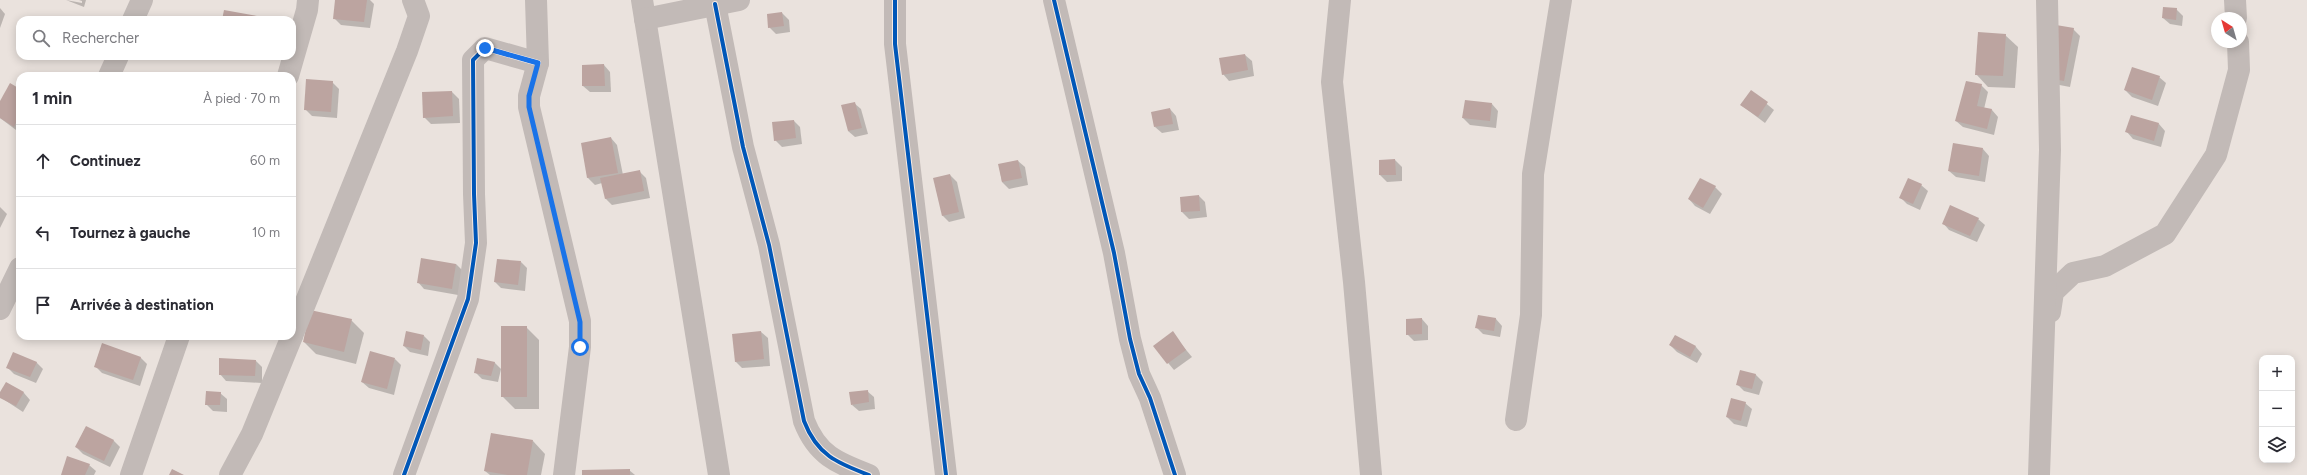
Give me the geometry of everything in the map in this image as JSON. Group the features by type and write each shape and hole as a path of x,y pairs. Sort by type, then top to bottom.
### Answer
{"street":[{"path":"135,16 142,0"},
{"path":"296,48 307,10 308,0"},
{"path":"296,326 407,51 419,16 413,0"},
{"path":"536,0 538,63 529,96 529,107 580,322 580,347 564,475"},
{"path":"719,475 644,10 715,4 739,0"},
{"path":"895,0 895,44 946,475"},
{"path":"1054,0 1114,253 1130,339 1140,374 1150,398 1175,475"},
{"path":"1340,0 1332,82 1354,282 1371,475"},
{"path":"1516,420 1531,315 1533,174 1561,0"},
{"path":"2039,475 2050,150 2047,0"},
{"path":"2235,0 2236,12"},
{"path":"715,4 743,147 769,245 804,421 809,434 826,456 869,475"},
{"path":"404,475 468,299 476,243 473,60 485,48 538,63"},
{"path":"2042,363 2053,292 2073,273 2105,266 2165,234 2216,155 2239,70 2238,48"},
{"path":"111,72 116,60"},
{"path":"289,72 293,60"},
{"path":"0,309 16,276"},
{"path":"130,475 178,340"},
{"path":"230,475 252,434 290,340"}],"building":[{"path":"335,0 367,0 364,22 333,19"},
{"path":"2163,7 2177,8 2176,20 2162,18"},
{"path":"224,10 257,16 223,16"},
{"path":"782,12 784,26 768,28 767,14"},
{"path":"2056,25 2074,28 2064,81 2046,78"},
{"path":"1978,32 2006,34 2003,76 1975,75"},
{"path":"1245,54 1248,70 1222,75 1219,58"},
{"path":"604,64 605,86 582,86 582,65"},
{"path":"2132,67 2160,76 2152,100 2124,90"},
{"path":"306,79 333,81 331,112 304,110"},
{"path":"1966,81 1982,84 1977,106 1992,109 1987,129 1955,121"},
{"path":"10,83 16,87 16,123 14,127 0,118 0,101"},
{"path":"1751,90 1768,102 1758,117 1740,105"},
{"path":"452,91 453,116 423,118 422,92"},
{"path":"1465,100 1492,103 1490,121 1462,118"},
{"path":"855,102 862,128 848,131 841,105"},
{"path":"1170,108 1173,124 1154,127 1151,112"},
{"path":"2131,115 2159,123 2154,141 2125,132"},
{"path":"794,120 796,138 774,141 772,122"},
{"path":"611,137 618,173 587,178 581,143"},
{"path":"1953,143 1983,148 1979,176 1948,171"},
{"path":"1395,159 1396,175 1379,175 1379,160"},
{"path":"1018,160 1022,178 1002,182 998,164"},
{"path":"640,170 644,191 605,199 600,178"},
{"path":"950,174 959,212 942,216 933,178"},
{"path":"1700,178 1716,186 1703,208 1688,199"},
{"path":"1908,178 1922,184 1913,204 1899,198"},
{"path":"1199,195 1200,211 1181,212 1180,197"},
{"path":"1950,205 1979,218 1970,236 1942,224"},
{"path":"421,258 456,264 452,289 417,283"},
{"path":"497,259 521,261 518,285 494,282"},
{"path":"310,310 352,319 344,352 303,342"},
{"path":"1478,315 1496,318 1494,331 1475,328"},
{"path":"1422,318 1422,334 1406,335 1406,319"},
{"path":"501,326 527,326 527,397 501,397"},
{"path":"406,331 424,335 421,350 403,346"},
{"path":"761,331 764,359 735,362 732,334"},
{"path":"1173,331 1186,350 1167,364 1153,346"},
{"path":"1675,335 1696,346 1690,357 1669,345"},
{"path":"102,343 141,357 133,380 94,367"},
{"path":"370,351 395,358 387,389 361,382"},
{"path":"13,352 37,362 30,377 6,368"},
{"path":"219,358 256,360 255,376 219,375"},
{"path":"477,358 495,362 491,376 474,373"},
{"path":"1740,370 1756,374 1752,389 1736,385"},
{"path":"6,382 24,392 16,406 0,398 0,392"},
{"path":"868,390 869,402 851,405 849,392"},
{"path":"206,391 221,392 220,405 205,405"},
{"path":"1731,398 1746,402 1741,421 1726,417"},
{"path":"86,426 114,440 104,461 75,447"},
{"path":"491,433 533,440 527,475 508,475 484,471"},
{"path":"67,456 90,464 85,475 61,475"},
{"path":"172,469 184,475 169,475"},
{"path":"630,469 630,475 582,475 582,470"}],"cycle path":[{"path":"895,0 895,44 946,475"},
{"path":"1054,0 1114,253 1130,339 1139,374 1150,398 1175,475"},
{"path":"715,4 743,147 769,245 804,421 815,442 829,456 838,462 869,475"},
{"path":"404,475 468,299 476,243 473,60 485,48 538,63"}],"route":[{"path":"485,48 538,63 529,96 529,107 580,322 580,347"}]}
